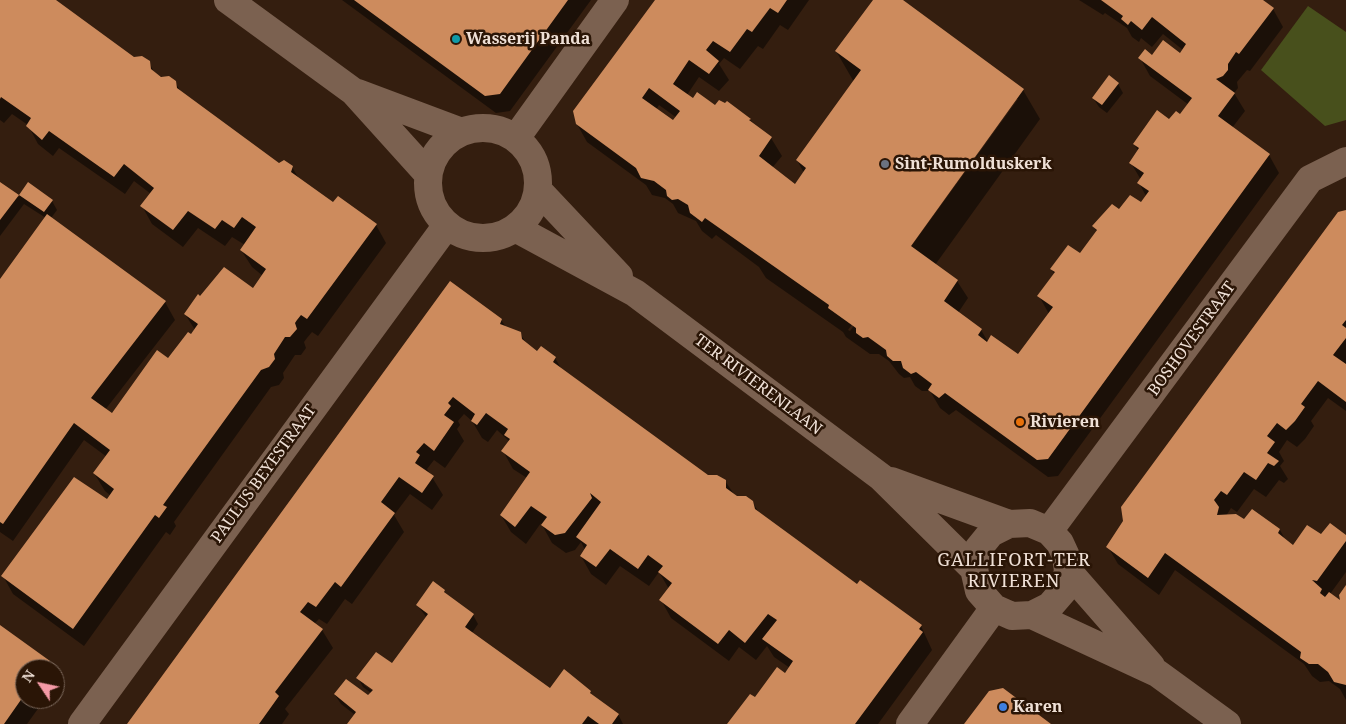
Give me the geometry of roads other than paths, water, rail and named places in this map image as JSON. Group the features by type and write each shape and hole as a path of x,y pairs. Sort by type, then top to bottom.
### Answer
{"street":[{"path":"228,0 354,92 428,174"},
{"path":"516,138 615,0"},
{"path":"354,92 462,132"},
{"path":"475,128 490,128 503,131 516,138 529,152 537,170 538,190 530,211 515,228 493,237 468,236 447,225 431,202 428,188 428,174 440,149 462,132 475,128"},
{"name":"BOSHOVESTRAAT","path":"1049,532 1310,179 1346,161"},
{"name":"TER RIVIERENLAAN","path":"538,190 636,293"},
{"name":"PAULUS BEYESTRAAT","path":"82,724 447,225"},
{"name":"TER RIVIERENLAAN","path":"515,228 636,293 880,477 974,569"},
{"name":"TER RIVIERENLAAN","path":"880,477 1009,524 1030,523 1049,532"},
{"path":"1009,524 991,533 978,549 974,569 979,591 994,608 1012,616 1032,615 1050,606 1063,591 1068,572 1066,556 1060,543 1049,532"},
{"path":"1068,572 1157,673"},
{"path":"910,724 994,608"},
{"path":"1032,615 1157,673 1227,724"}],"place":[{"name":"Wasserij Panda","path":"456,39"},
{"name":"Sint-Rumolduskerk","path":"885,164"},
{"name":"Rivieren","path":"1020,422"},
{"name":"Karen","path":"1003,707"}],"district":[{"name":"GALLIFORT-TER RIVIEREN","path":"1014,571"}]}
